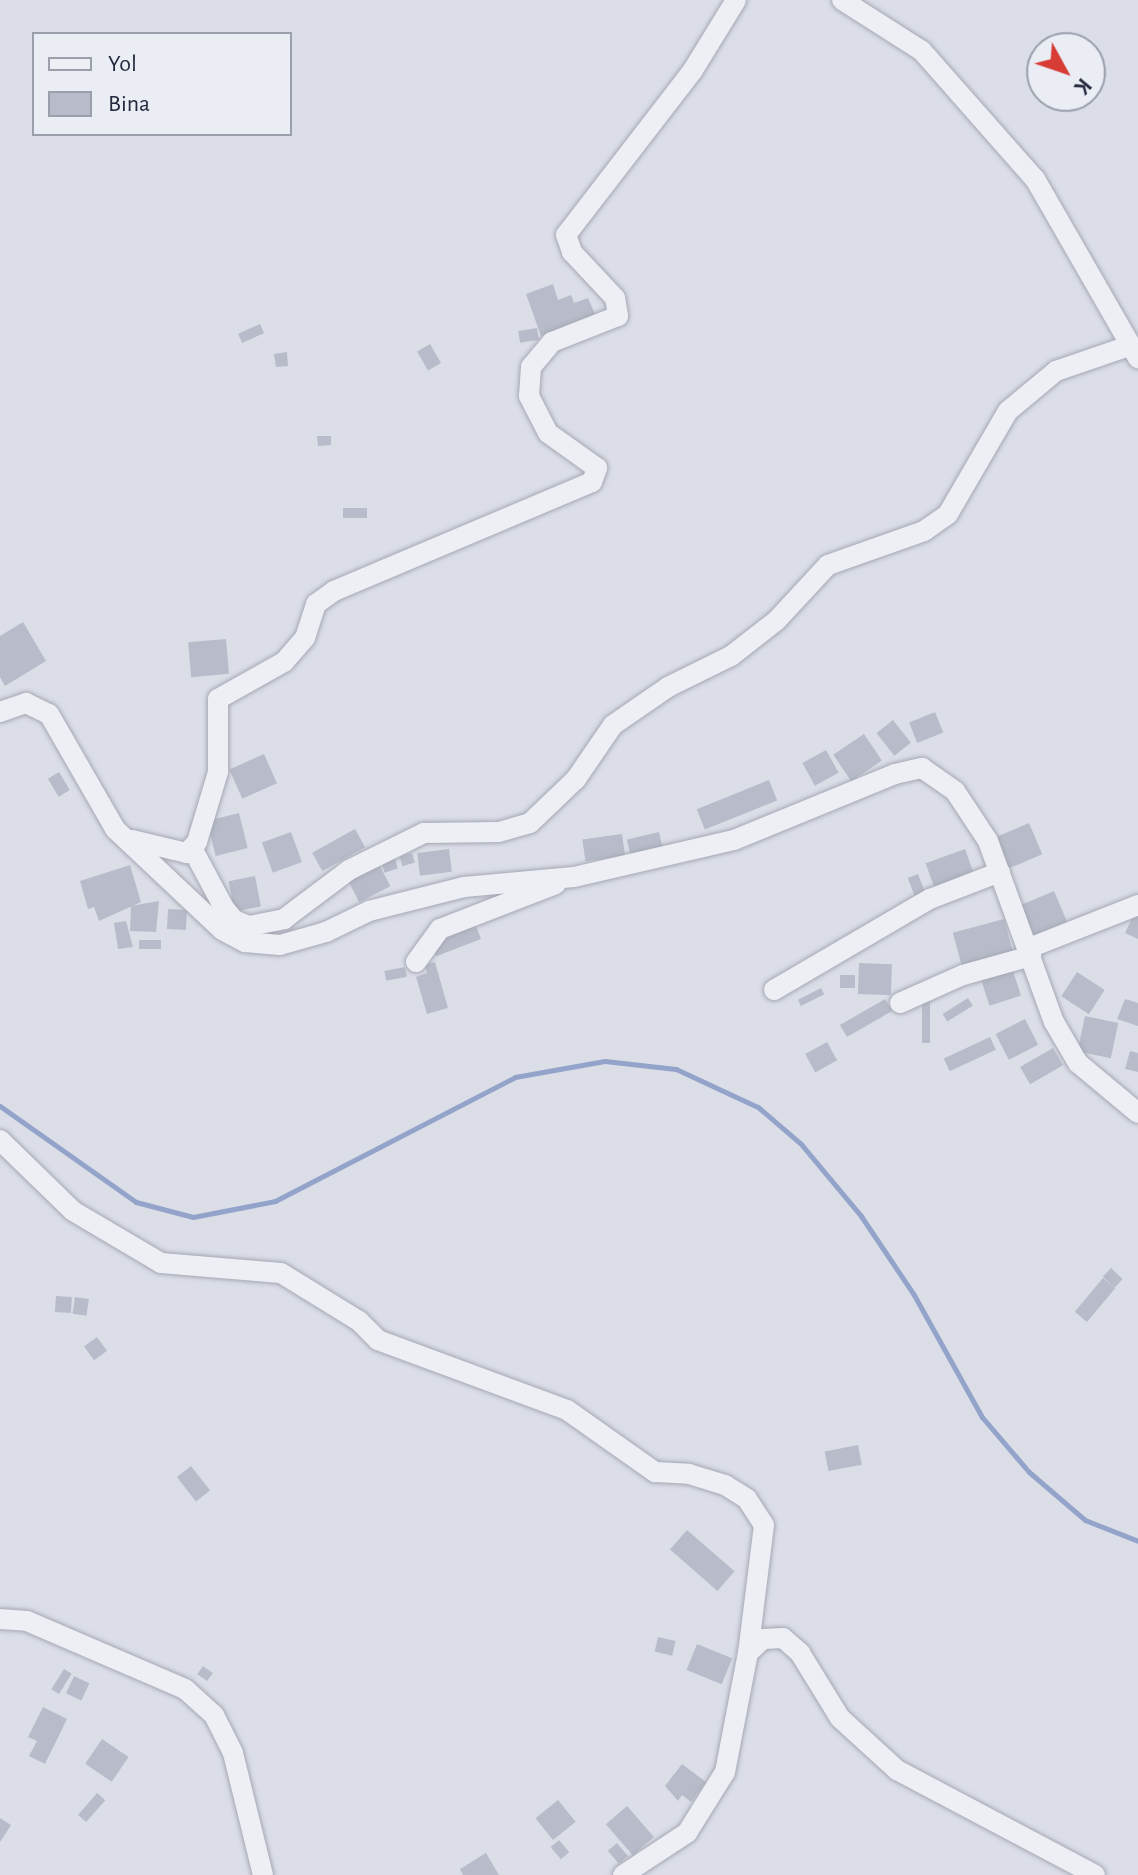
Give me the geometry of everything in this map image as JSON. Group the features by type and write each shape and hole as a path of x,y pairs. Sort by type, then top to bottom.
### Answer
{"street":[{"path":"127,839 187,853 192,848 218,772 218,699 284,662 305,638 316,604 334,591 592,482 597,468 548,433 529,396 531,367 552,342 618,316 615,298 572,252 566,235 686,81 736,0"},
{"path":"192,848 224,908 249,926 284,919 349,870 414,836 499,832 530,823 576,779 613,725 668,687 731,656 777,620 828,565 924,531 948,514 1008,411 1056,371 1134,352 1035,179 922,51 842,0"},
{"path":"0,712 26,703 49,714 87,784 127,839 222,930 245,942 280,945 326,932 369,911 464,887 574,877 734,840 895,774 922,768 955,791 988,841 1054,1022 1078,1063 1138,1113"},
{"path":"774,990 930,899 1000,872"},
{"path":"416,962 440,929 574,877"},
{"path":"900,1003 1138,905"},
{"path":"0,1140 73,1211 161,1263 281,1273 359,1321 378,1340 567,1410 655,1472 725,1485 747,1499 764,1525 748,1653 725,1772 687,1833 623,1875"},
{"path":"0,1603 27,1621 185,1689 214,1715 233,1753 263,1875"},
{"path":"0,1619 27,1621"},
{"path":"748,1653 763,1639 783,1638 800,1653 840,1718 897,1770 1095,1875"}],"building":[{"path":"553,284 558,300 571,295 574,303 588,298 595,314 541,336 526,294"},
{"path":"260,324 264,333 242,343 238,334"},
{"path":"537,328 539,340 520,343 518,331"},
{"path":"430,344 441,363 428,371 417,352"},
{"path":"287,352 288,366 276,367 274,354"},
{"path":"317,436 331,436 331,445 318,446"},
{"path":"343,508 367,508 367,518 343,518"},
{"path":"23,622 46,661 5,686 0,677 0,636"},
{"path":"226,639 229,674 191,677 188,642"},
{"path":"935,712 943,732 917,743 909,722"},
{"path":"893,720 911,743 894,756 876,733"},
{"path":"864,734 882,761 851,781 833,755"},
{"path":"826,750 839,773 815,786 802,763"},
{"path":"264,754 277,783 242,799 229,769"},
{"path":"59,772 70,790 59,797 48,779"},
{"path":"769,780 777,800 705,830 697,809"},
{"path":"239,813 248,848 216,856 207,821"},
{"path":"1029,823 1042,854 1006,870 993,838"},
{"path":"355,829 365,847 322,871 312,853"},
{"path":"291,832 302,862 273,873 262,843"},
{"path":"659,832 663,849 631,856 627,839"},
{"path":"622,834 625,856 585,861 582,840"},
{"path":"449,849 452,872 420,876 417,853"},
{"path":"965,849 975,877 936,892 926,863"},
{"path":"412,853 415,863 402,866 400,857"},
{"path":"395,859 398,869 385,873 382,863"},
{"path":"379,864 390,886 359,902 348,880"},
{"path":"130,865 141,902 99,921 94,907 88,909 80,881"},
{"path":"918,874 926,895 916,898 908,878"},
{"path":"255,876 261,906 234,912 228,881"},
{"path":"1054,891 1067,922 1031,938 1018,906"},
{"path":"159,901 156,932 130,931 131,906"},
{"path":"1138,906 1138,939 1125,933"},
{"path":"168,909 187,910 186,930 167,929"},
{"path":"1004,919 1013,953 962,967 953,933"},
{"path":"126,921 133,947 118,949 114,923"},
{"path":"476,926 481,939 436,956 431,943"},
{"path":"139,940 161,940 161,949 139,949"},
{"path":"435,962 448,1008 427,1014 416,977 427,973 425,965"},
{"path":"859,963 892,964 891,995 858,994"},
{"path":"405,967 407,977 386,981 384,971"},
{"path":"1012,968 1021,996 990,1006 981,978"},
{"path":"1077,972 1105,990 1089,1014 1061,996"},
{"path":"840,975 855,975 855,988 840,988"},
{"path":"821,988 824,994 801,1006 798,1000"},
{"path":"968,998 973,1006 947,1022 943,1014"},
{"path":"885,999 892,1011 847,1037 840,1025"},
{"path":"1125,999 1138,1003 1138,1026 1117,1019"},
{"path":"922,1001 930,1001 930,1043 922,1043"},
{"path":"1085,1016 1118,1023 1111,1058 1078,1051"},
{"path":"1025,1019 1038,1045 1009,1060 996,1034"},
{"path":"990,1037 996,1050 950,1071 944,1059"},
{"path":"827,1042 837,1060 815,1072 805,1054"},
{"path":"1053,1048 1063,1065 1030,1084 1020,1067"},
{"path":"1130,1051 1138,1053 1138,1072 1125,1069"},
{"path":"1111,1268 1123,1279 1115,1288 1103,1277"},
{"path":"1103,1278 1115,1288 1087,1322 1075,1312"},
{"path":"56,1296 72,1297 71,1313 55,1312"},
{"path":"75,1297 89,1299 86,1316 73,1314"},
{"path":"97,1337 107,1351 94,1360 84,1346"},
{"path":"858,1445 862,1465 828,1471 825,1451"},
{"path":"191,1466 210,1490 196,1502 177,1477"},
{"path":"687,1530 735,1571 717,1591 670,1550"},
{"path":"658,1637 676,1641 672,1656 655,1652"},
{"path":"697,1644 732,1658 722,1684 687,1670"},
{"path":"203,1666 213,1673 207,1681 197,1674"},
{"path":"64,1669 72,1674 59,1694 51,1689"},
{"path":"74,1676 89,1683 81,1700 66,1693"},
{"path":"43,1707 67,1719 45,1764 29,1756 37,1741 28,1737"},
{"path":"102,1739 129,1757 112,1782 85,1764"},
{"path":"682,1764 706,1782 691,1802 682,1795 678,1801 665,1786"},
{"path":"97,1793 105,1800 86,1822 78,1815"},
{"path":"558,1800 576,1822 553,1840 535,1818"},
{"path":"627,1806 654,1837 633,1855 606,1824"},
{"path":"0,1818 11,1825 0,1842"},
{"path":"559,1840 569,1852 561,1859 551,1847"},
{"path":"617,1843 628,1856 619,1864 608,1851"},
{"path":"486,1853 499,1875 463,1875 460,1869"}],"waterway":[{"path":"0,1106 136,1202 193,1217 275,1201 515,1077 605,1061 676,1069 758,1107 801,1144 861,1216 914,1295 982,1417 1029,1472 1085,1520 1138,1541"}]}
